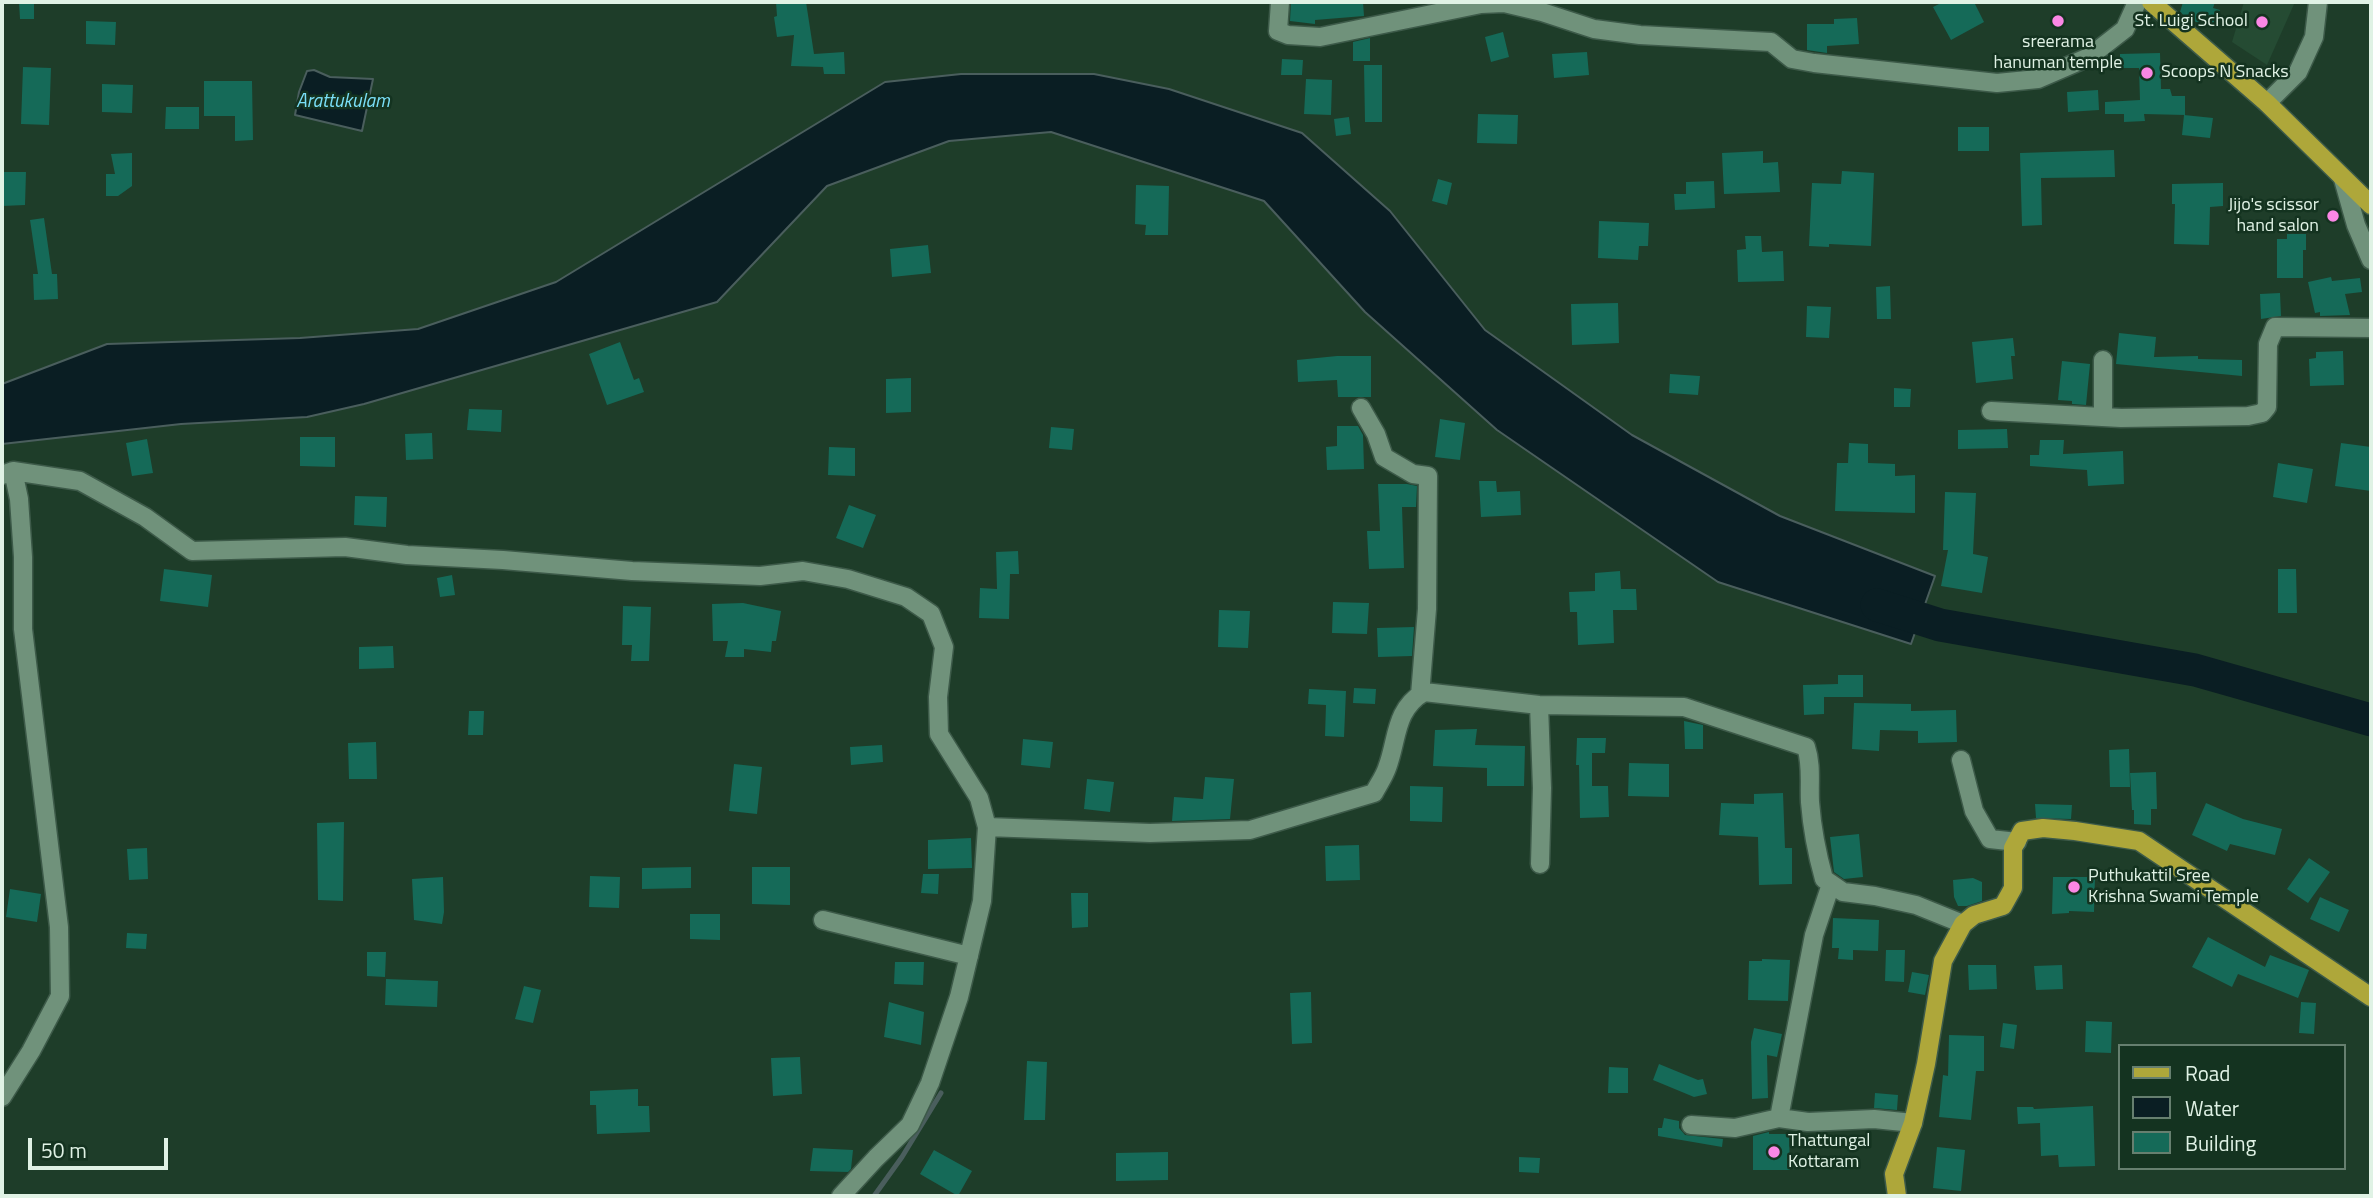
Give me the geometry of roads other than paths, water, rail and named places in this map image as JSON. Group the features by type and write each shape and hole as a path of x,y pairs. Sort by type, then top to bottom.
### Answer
{"main road":[{"path":"2151,2 2267,103 2371,205"},
{"path":"1897,1196 1894,1174 1913,1123 1926,1064 1942,961 1963,923 1974,915 2003,906 2012,888 2013,848 2022,831 2043,828 2139,841 2371,998"}],"street":[{"path":"1280,2 1278,31 1288,35 1320,37 1481,4 1504,3 1594,29 1640,35 1772,43 1792,59 1997,83 2038,79 2089,57 2125,29 2137,2"},
{"path":"2267,103 2298,72 2314,37 2318,2"},
{"path":"2343,178 2356,225 2371,260"},
{"path":"1991,411 2102,417 2248,416 2262,413 2267,407 2268,344 2275,327 2371,328"},
{"path":"2102,417 2103,360"},
{"path":"1361,408 1376,434 1384,457 1413,474 1428,476 1427,609 1420,695"},
{"path":"7,473 80,481 145,517 192,551 345,547 407,555 632,571 760,576 803,571 848,579 906,597 931,614 944,646 938,698 939,734 979,798 987,827 982,901 959,997 930,1083 910,1125 841,1196"},
{"path":"2,1097 31,1051 60,996 59,927 23,629 23,557 19,499 7,473"},
{"path":"987,827 1150,833 1250,830 1342,803 1374,793 1387,769 1398,723 1412,699 1424,692 1539,705 1684,707 1806,747 1811,761 1810,802 1816,852 1824,879 1843,892 1916,905 1963,923"},
{"path":"1539,705 1542,789 1540,864"},
{"path":"1961,760 1974,811 1990,839 2017,842"},
{"path":"1779,1118 1814,935 1831,884"},
{"path":"823,920 969,957"},
{"path":"1691,1125 1735,1128 1779,1118 1808,1122 1874,1119 1913,1123"}],"water":[{"name":"Arattukulam","path":"314,70 330,77 373,79 362,131 295,115 299,92 307,71"},
{"path":"961,74 1094,74 1169,89 1302,133 1390,211 1485,330 1632,435 1780,516 1935,576 1911,644 1718,582 1497,430 1365,312 1264,201 1051,132 949,141 827,186 717,302 364,404 307,417 181,424 2,444 2,384 107,344 300,338 418,329 556,282 885,82"}],"waterway":[{"path":"1877,605 1940,625 2195,670 2371,720"},
{"path":"874,1196 902,1157 941,1093"}],"place":[{"name":"sreerama hanuman temple","path":"2058,21"},
{"name":"St. Luigi School","path":"2262,22"},
{"name":"Scoops N Snacks","path":"2147,73"},
{"name":"Jijo's scissor hand salon","path":"2333,216"},
{"name":"Puthukattil Sree Krishna Swami Temple","path":"2074,887"},
{"name":"Thattungal Kottaram","path":"1774,1152"}]}
